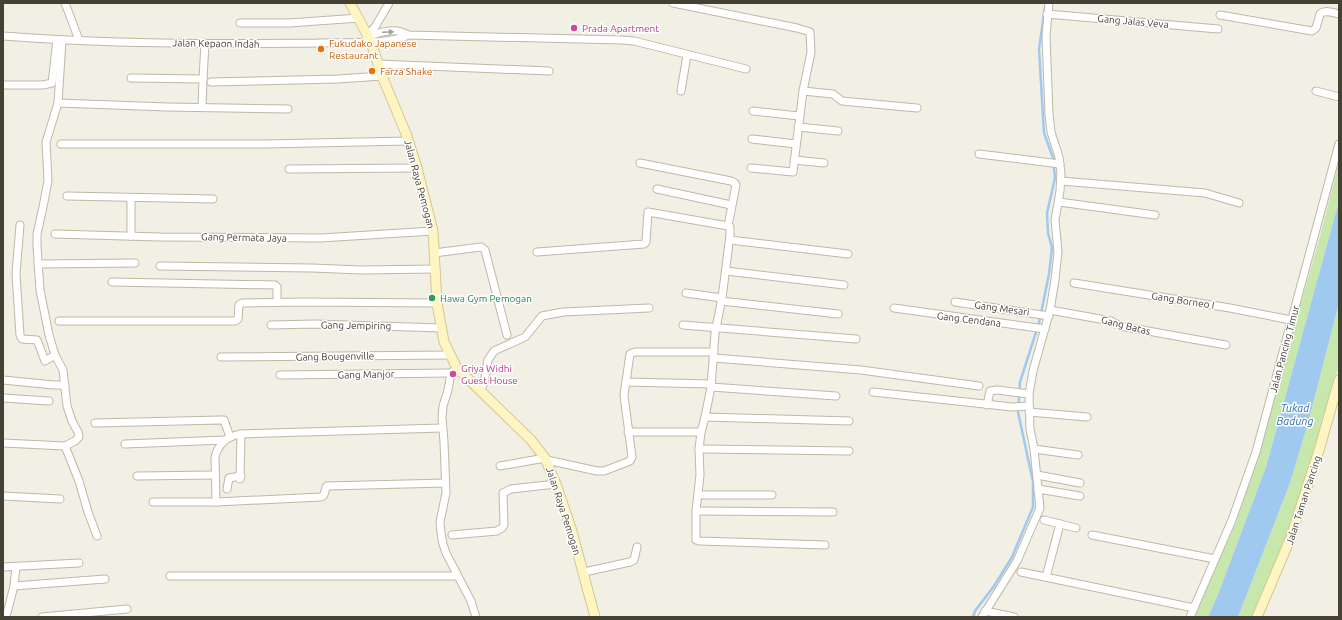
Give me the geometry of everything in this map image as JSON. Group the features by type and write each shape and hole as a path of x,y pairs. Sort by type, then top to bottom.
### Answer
{"street":[{"path":"58,3 65,3 79,40"},
{"name":"Jalan Raya Pemogan","path":"350,3 369,38 417,168 433,232 441,328 444,342 450,355 454,370 495,403 531,440 546,459 556,484 584,572 595,617"},
{"path":"369,38 389,3"},
{"path":"673,3 797,28 810,32 811,52 802,91 793,172 750,168"},
{"path":"1014,617 983,614 1017,561 1040,508 1027,394 1033,371 1040,328 1046,313 1058,262 1056,220 1061,181 1051,132 1049,114 1046,36 1049,3"},
{"path":"1220,15 1312,31 1316,28 1322,12 1339,14"},
{"name":"Gang Jalas Veva","path":"1047,14 1218,28"},
{"path":"240,23 289,23 359,18"},
{"name":"Jalan Kepaon Indah","path":"3,36 59,40 205,43 369,38 388,31 401,32 408,35 622,40 634,41 746,69"},
{"path":"3,85 43,85 52,83 59,40"},
{"path":"3,443 65,446 75,441 79,436 67,406 63,370 55,355 49,336 40,290 38,264 37,234 48,181 46,142 58,103 59,40"},
{"path":"202,107 205,43"},
{"path":"681,91 687,55"},
{"path":"378,64 549,71"},
{"path":"211,82 338,79 382,76"},
{"path":"131,78 203,79"},
{"path":"802,91 833,94 842,101 917,108"},
{"path":"1316,91 1339,97"},
{"path":"58,103 288,109"},
{"path":"753,111 799,116"},
{"path":"798,127 838,131"},
{"path":"752,139 796,144"},
{"path":"61,144 257,144 408,141"},
{"name":"Jalan Pancing Timur","path":"1190,617 1232,520 1256,452 1339,144"},
{"path":"979,154 1057,164"},
{"path":"794,160 824,163"},
{"path":"640,163 731,181 736,185 728,226 731,232 722,300 716,328 711,386 701,432 699,449 700,475 699,495 696,511 696,540 699,542 825,546"},
{"path":"289,169 417,168"},
{"path":"1061,181 1205,193 1239,203"},
{"path":"657,189 731,205"},
{"path":"67,196 213,199"},
{"path":"131,198 131,236"},
{"path":"1059,202 1155,215"},
{"path":"537,252 644,244 646,242 648,212 728,226"},
{"path":"20,225 16,274 20,335 22,339 37,340 45,361 55,355"},
{"name":"Gang Permata Jaya","path":"54,234 321,238 433,232"},
{"path":"730,240 848,254"},
{"path":"434,253 478,248 485,250 507,335"},
{"path":"38,264 135,263"},
{"path":"160,266 436,270"},
{"path":"726,271 844,285"},
{"path":"112,282 274,285 277,287 278,302"},
{"name":"Gang Borneo I","path":"1074,283 1230,308 1292,320"},
{"path":"686,293 722,300 838,314"},
{"name":"Gang Mesari","path":"956,302 1046,313"},
{"path":"59,321 226,322 235,321 238,319 239,305 242,303 438,303"},
{"path":"480,391 484,383 488,360 494,351 525,337 542,316 563,312 649,308"},
{"name":"Gang Cendana","path":"894,308 1040,328"},
{"name":"Gang Batas","path":"1046,313 1111,320 1120,326 1226,345"},
{"name":"Gang Jempiring","path":"271,325 315,324 441,328"},
{"path":"683,325 856,339"},
{"path":"500,466 546,459 597,471 604,471 631,459 624,395 630,357 633,352 714,355 861,370 979,386"},
{"name":"Gang Bougenville","path":"221,357 450,355"},
{"path":"454,370 443,406 442,428 446,493 440,522 446,553 471,600 476,617"},
{"name":"Gang Manjor","path":"280,375 454,370"},
{"path":"3,380 65,385"},
{"name":"Jalan Taman Pancing","path":"1257,617 1291,537 1320,447 1339,380"},
{"path":"626,382 711,386 836,396"},
{"path":"988,405 990,390 1027,394"},
{"path":"873,392 1028,408 1087,416"},
{"path":"3,398 49,401"},
{"path":"705,417 849,421"},
{"path":"95,423 224,420 226,423 227,438 216,453 216,502"},
{"path":"125,444 227,438 241,434 442,428"},
{"path":"628,432 701,432"},
{"path":"227,489 229,478 240,478 241,434"},
{"path":"65,446 79,481 97,536"},
{"path":"699,449 848,451"},
{"path":"1034,449 1078,454"},
{"path":"137,476 215,475"},
{"path":"1037,475 1080,483"},
{"path":"153,502 216,502 321,497 324,495 327,486 445,483"},
{"path":"452,535 497,531 504,525 503,493 511,489 556,484"},
{"path":"1038,489 1080,496"},
{"path":"699,495 772,495"},
{"path":"3,496 60,499"},
{"path":"696,511 833,512"},
{"path":"1044,520 1076,528"},
{"path":"1046,577 1060,524"},
{"path":"1092,535 1215,559"},
{"path":"584,572 630,562 634,560 637,547"},
{"path":"3,567 79,563"},
{"path":"6,617 14,586 16,567"},
{"path":"1021,572 1194,608"},
{"path":"170,576 457,576"},
{"path":"14,586 105,579"},
{"path":"42,617 127,609"}],"green space":[{"path":"1339,162 1339,201 1266,467 1208,617 1193,617 1236,523 1256,460 1319,240"},
{"path":"1339,303 1339,365 1311,467 1293,520 1253,617 1238,617 1290,483 1308,423"}],"water":[{"name":"Tukad Badung","path":"1339,201 1339,303 1308,423 1290,483 1238,617 1208,617 1266,467"}],"waterway":[{"path":"973,617 975,611 994,586 1012,557 1033,507 1033,482 1018,412 1020,382 1039,323 1049,274 1052,248 1048,233 1047,213 1055,178 1053,158 1044,133 1039,49 1045,7"}],"place":[{"name":"Prada Apartment","path":"574,28"},
{"name":"Fukudako Japanese Restaurant","path":"321,49"},
{"name":"Farza Shake","path":"372,71"},
{"name":"Hawa Gym Pemogan","path":"432,298"},
{"name":"Griya Widhi Guest House","path":"453,374"}]}
